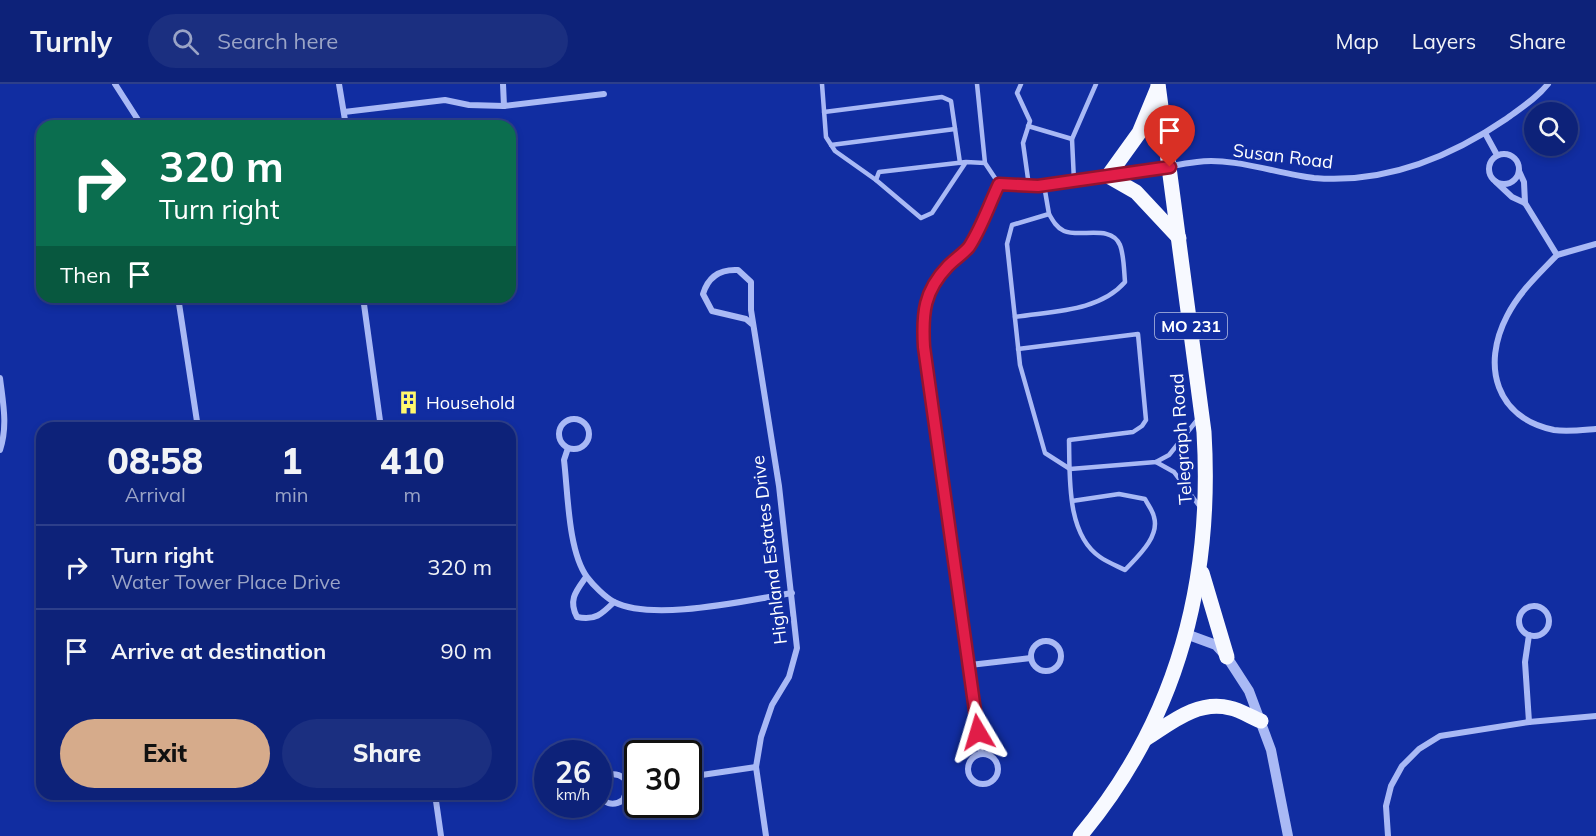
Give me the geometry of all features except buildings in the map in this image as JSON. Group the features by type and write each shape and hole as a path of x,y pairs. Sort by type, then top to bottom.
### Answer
{"main road":[{"name":"Telegraph Road","path":"1080,836 1118,788 1147,738 1172,679 1186,634 1201,567 1206,478 1202,413 1158,86"},
{"path":"1158,86 1139,133 1108,176 1136,192 1179,238"},
{"path":"1201,567 1227,657"},
{"path":"1147,738 1184,714 1200,709 1230,708 1261,721"}],"street":[{"path":"115,84 138,120"},
{"path":"339,84 345,120"},
{"path":"503,84 504,106"},
{"name":"Susan Road","path":"999,184 1044,185 1199,161 1314,178 1377,175 1407,170 1429,162 1485,133 1526,105 1548,84"},
{"path":"344,112 446,100 469,105 504,106 604,94"},
{"path":"1485,133 1497,155"},
{"path":"1497,155 1512,156 1517,161 1524,182 1525,203 1557,255"},
{"path":"1497,155 1489,166 1490,175 1512,197 1525,203"},
{"path":"1496,182 1511,182 1519,171"},
{"path":"981,754 922,320 926,298 933,283 967,249 982,225 999,184"},
{"path":"1596,244 1557,255 1517,298 1498,335 1494,357 1498,386 1505,402 1522,418 1556,430 1596,429"},
{"name":"Highland Estates Drive","path":"753,325 746,320 712,311 703,294 706,284 715,275 728,269 738,270 752,282 753,325 792,593 797,648 789,677 772,705 761,737 756,767 766,836"},
{"path":"179,303 197,422"},
{"path":"364,303 380,422"},
{"path":"0,378 6,421 5,435 0,450"},
{"path":"570,420 582,421 588,429 588,440 578,449 568,448 560,440 560,428 570,420"},
{"path":"568,448 564,460 574,538 586,577 614,602 650,610 669,610 792,593"},
{"path":"586,577 573,594 572,607 577,617 588,619 601,615 614,602"},
{"path":"1539,606 1548,616 1548,626 1541,634 1528,635 1520,627 1520,614 1526,608 1539,606"},
{"path":"1186,634 1209,640 1227,657 1249,691 1280,782 1288,836"},
{"path":"1528,635 1525,662 1529,723"},
{"path":"1046,641 1057,645 1061,655 1056,667 1046,671 1038,669 1031,658 1035,646 1046,641"},
{"path":"970,665 1031,658"},
{"path":"1388,836 1386,806 1391,786 1402,766 1419,749 1440,736 1456,732 1596,716"},
{"path":"981,754 991,756 998,764 998,774 987,783 975,782 968,771 972,759 981,754"},
{"path":"702,775 756,767"},
{"path":"436,800 441,836"}],"lane":[{"path":"822,84 824,112 826,137 835,151 876,180 921,218 932,213 963,162 951,101 942,97 824,112"},
{"path":"977,84 985,163 999,184"},
{"path":"1021,84 1017,93 1030,121 1023,143 1029,186"},
{"path":"1074,181 1072,139 1096,84"},
{"path":"1028,126 1072,139"},
{"path":"831,145 955,129"},
{"path":"876,180 879,172 963,162 985,163"},
{"path":"1015,318 1085,306 1115,294 1125,282 1120,245 1114,237 1105,233 1065,232 1048,214 1044,185"},
{"path":"1048,214 1012,225 1007,244 1020,365 1045,453 1070,469 1156,462 1169,454 1182,441 1202,413"},
{"path":"1018,349 1138,334 1146,420 1133,432 1069,440 1072,501 1076,527 1098,556 1125,570 1143,551 1155,529 1155,517 1145,499 1119,494 1072,501"},
{"path":"1156,462 1174,472 1205,514"}],"place":[{"name":"Household","path":"408,402"}],"route":[{"path":"978,732 924,347 922,320 926,298 933,283 967,249 982,225 999,184 1038,186 1170,167"}]}
